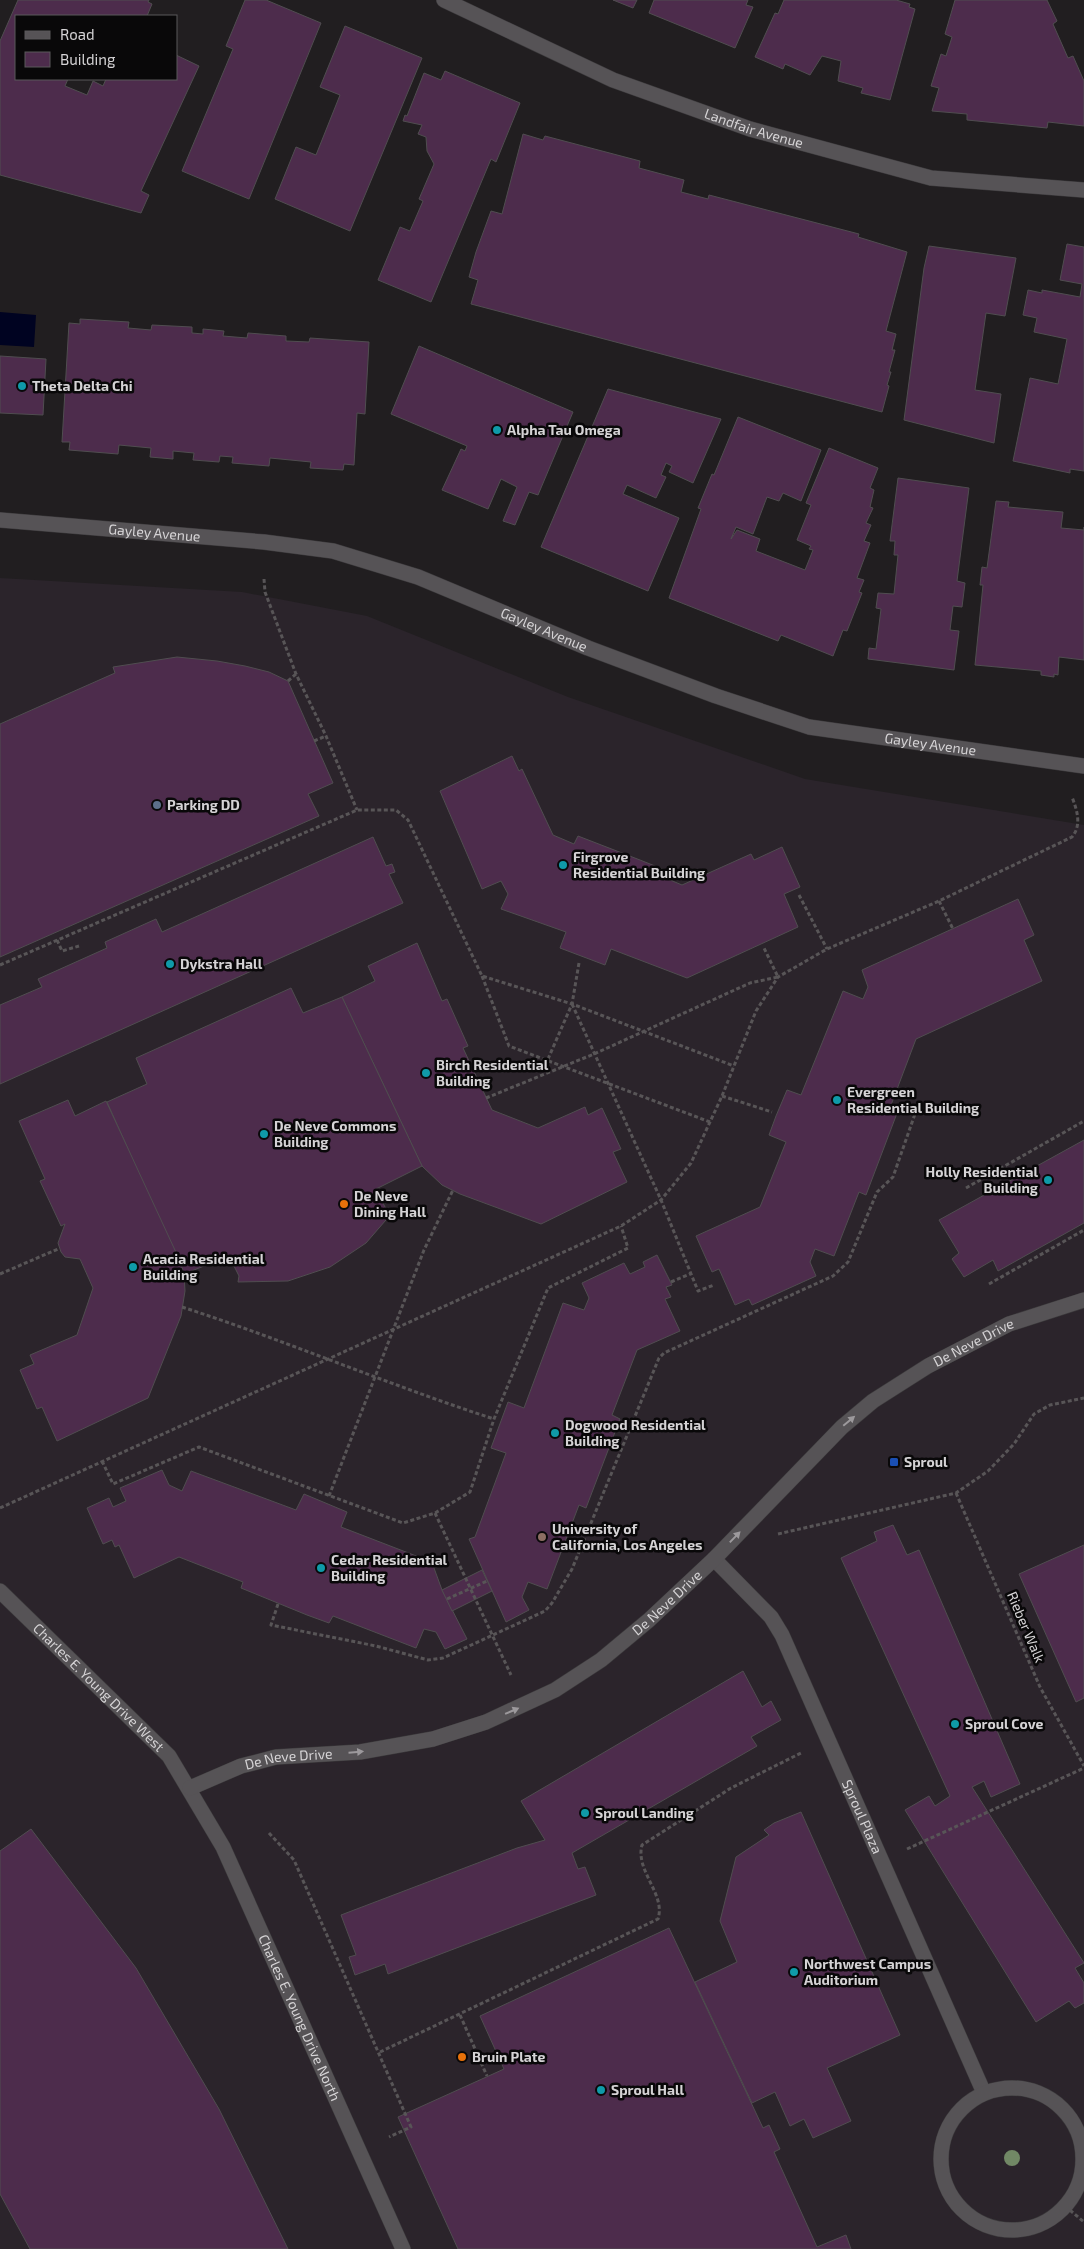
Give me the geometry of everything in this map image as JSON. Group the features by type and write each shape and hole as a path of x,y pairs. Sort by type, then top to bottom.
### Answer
{"street":[{"name":"Landfair Avenue","path":"444,0 613,80 750,129 932,178 1084,190"},
{"name":"Gayley Avenue","path":"0,520 264,542 333,551 418,577 588,648 716,696 809,727 1084,766"},
{"name":"De Neve Drive","path":"190,1788 241,1766 276,1757 360,1752 433,1739 511,1711 555,1690 601,1660 649,1620 714,1559 842,1427 873,1401 928,1366 1009,1324 1084,1300"},
{"name":"Sproul Plaza","path":"714,1559 771,1617 778,1629 984,2093"},
{"name":"Charles E. Young Drive West","path":"0,1591 169,1756 190,1788"},
{"name":"Charles E. Young Drive North","path":"190,1788 223,1847 403,2249"},
{"path":"1007,2088 1031,2090 1053,2100 1070,2117 1080,2138 1083,2162 1078,2186 1065,2206 1048,2221 1026,2229 1002,2230 980,2224 961,2210 948,2191 940,2169 941,2146 949,2124 964,2106 984,2093 1007,2088"}],"path":[{"path":"264,579 265,592 296,674 326,736 357,810"},
{"path":"288,680 296,674"},
{"path":"314,741 326,736"},
{"path":"486,1098 594,1054 750,983 778,977 827,949 939,901 1072,837 1077,831 1078,819 1072,796"},
{"path":"0,964 357,810 396,810 408,820 482,976 509,1046 565,1065 710,1122"},
{"path":"800,895 827,949"},
{"path":"939,901 953,929"},
{"path":"57,940 62,951 79,946"},
{"path":"764,948 778,977"},
{"path":"548,1059 572,1004 579,963"},
{"path":"482,976 572,1004 734,1066"},
{"path":"0,1508 621,1226 661,1200 691,1163 722,1096 756,1011 778,977"},
{"path":"572,1004 661,1200 698,1292 714,1285"},
{"path":"722,1096 772,1112"},
{"path":"278,1604 271,1625 376,1646 428,1660 443,1658 545,1611 552,1603 572,1569 659,1358 664,1352 832,1276 848,1262 877,1192 893,1177 916,1111"},
{"path":"966,1188 1084,1121"},
{"path":"329,1496 424,1250 453,1190"},
{"path":"102,1461 113,1484 199,1447 403,1522 436,1513 470,1492 494,1419 548,1288 628,1248 621,1226"},
{"path":"989,1284 1084,1230"},
{"path":"0,1274 58,1249"},
{"path":"671,1282 690,1274"},
{"path":"182,1307 253,1330 326,1360 494,1419"},
{"path":"772,1535 956,1492 988,1471 1014,1444 1034,1414 1050,1405 1084,1398"},
{"name":"Rieber Walk","path":"956,1492 1040,1687 1084,1767"},
{"path":"436,1513 511,1675"},
{"path":"447,1599 487,1581"},
{"path":"380,2052 658,1919 661,1909 639,1856 642,1845 731,1788 828,1740"},
{"path":"924,1841 1084,1767"},
{"path":"269,1833 294,1860 412,2127 389,2137"},
{"path":"460,2015 487,2076"},
{"path":"1065,2206 1084,2222"}],"shaded area":[{"name":"University of California, Los Angeles","path":"0,578 242,592 367,616 568,697 805,779 1084,825 1084,2249 0,2249"}],"water":[{"path":"0,312 36,315 34,347 0,345"}],"building":[{"path":"18,0 149,0 148,2 152,4 147,15 15,15 15,80 68,80 65,86 87,95 93,81 103,86 106,80 178,80 178,56 199,66 141,191 149,195 141,213 0,175 0,41"},
{"path":"245,0 266,0 321,23 249,199 182,171 233,49 226,46"},
{"path":"613,0 637,0 633,8"},
{"path":"654,0 748,0 746,5 753,7 735,48 649,13"},
{"path":"784,0 896,0 910,4 909,7 915,9 890,100 861,93 863,88 838,81 841,61 822,56 810,75 785,64 783,69 755,57 775,13 778,14"},
{"path":"955,0 1047,0 1057,21 1053,24 1068,58 1073,56 1084,81 1084,126 1048,122 1047,128 967,120 967,114 932,111 939,88 931,86 941,54 946,56 952,37 945,34"},
{"path":"345,26 422,58 350,231 275,199 296,147 316,155 340,95 320,87"},
{"path":"445,71 520,103 496,162 491,159 431,302 378,280 400,227 410,231 423,201 419,199 434,164 427,151 426,137 418,134 422,125 403,121 405,115 407,116 424,73 441,80"},
{"path":"523,134 543,140 545,136 640,161 639,168 684,180 681,192 708,199 709,195 859,234 858,237 907,252 886,331 896,334 892,350 895,350 887,385 889,386 882,412 471,304 478,280 469,277 476,252 491,211 502,214"},
{"path":"1067,244 1084,247 1084,471 1070,469 1070,473 1013,461 1030,378 1058,384 1067,339 1034,332 1037,318 1023,315 1028,290 1042,293 1042,290 1080,297 1082,284 1060,280"},
{"path":"929,246 1016,258 1005,316 986,313 975,390 1001,394 994,443 904,420 924,268"},
{"path":"80,319 129,322 128,328 151,330 152,325 192,327 192,333 203,334 203,329 224,331 223,336 247,338 248,333 286,336 286,341 309,342 310,338 369,342 365,414 357,413 354,465 344,464 343,470 310,468 311,462 270,458 269,466 232,463 233,457 220,456 219,462 193,460 194,453 173,451 173,459 150,457 151,448 119,445 118,454 69,450 70,442 62,442 69,323 80,324"},
{"name":"Alpha Tau Omega","path":"419,346 573,412 538,495 529,492 515,525 503,521 517,487 501,479 488,509 442,490 461,449 465,451 467,446 391,414"},
{"name":"Theta Delta Chi","path":"0,356 46,359 43,415 0,413"},
{"path":"608,389 721,419 693,483 669,472 672,466 666,463 661,475 666,477 656,498 627,485 623,494 679,518 648,591 541,547"},
{"path":"738,417 821,450 801,501 783,493 779,501 767,497 753,534 736,527 731,539 737,530 760,539 756,551 805,570 813,550 809,549 811,546 797,540 811,505 806,503 829,448 878,468 870,488 874,490 870,507 873,508 866,523 871,525 864,541 870,543 857,578 864,580 859,592 862,593 847,631 843,630 833,656 781,635 778,641 669,598 701,509 698,508"},
{"path":"898,478 969,488 957,581 965,583 962,607 953,606 950,630 959,631 954,670 868,659 869,648 876,649 881,609 876,608 878,593 894,594 898,555 894,555 895,541 890,541"},
{"path":"996,501 1009,502 1008,507 1063,512 1061,528 1084,530 1084,660 1059,657 1058,675 1054,674 1054,677 1041,675 1041,671 975,665 983,585 980,585 982,567 987,568"},
{"name":"Parking DD","path":"177,657 245,666 269,672 288,681 333,783 308,794 319,816 0,957 0,724 115,673 113,667"},
{"name":"Firgrove Residential Building","path":"512,756 519,771 522,769 553,835 574,844 578,836 640,860 665,870 663,877 682,885 751,854 754,860 782,847 800,887 784,894 798,927 687,978 611,949 605,965 560,948 566,932 501,909 508,894 501,881 482,889 440,791"},
{"name":"Dykstra Hall","path":"373,837 386,866 392,864 395,872 389,874 403,903 0,1084 0,1005 42,987 38,979 107,948 105,942 156,919 162,932"},
{"name":"Evergreen Residential Building","path":"1018,899 1034,935 1024,940 1042,981 916,1039 891,1105 899,1108 866,1195 859,1192 834,1256 815,1249 810,1262 816,1276 752,1305 749,1299 735,1305 719,1269 712,1272 696,1236 760,1207 786,1142 769,1135 776,1116 787,1090 801,1095 843,991 863,999 868,987 862,970"},
{"name":"Birch Residential Building","path":"417,943 442,1001 447,999 468,1046 463,1048 492,1110 538,1128 585,1107 588,1115 602,1108 621,1149 613,1152 627,1182 541,1224 460,1194 442,1185 422,1166 342,997 375,981 368,966"},
{"name":"De Neve Commons Building","path":"291,988 303,1013 342,997 422,1166 376,1189 385,1207 392,1213 366,1243 330,1267 288,1281 238,1282 239,1276 229,1256 184,1274 107,1102 147,1084 136,1058"},
{"name":"Acacia Residential Building","path":"68,1100 75,1116 106,1101 180,1261 184,1274 185,1291 181,1316 148,1398 57,1441 42,1407 37,1409 20,1370 34,1364 30,1355 77,1335 93,1288 80,1259 65,1257 61,1252 58,1243 65,1224 61,1226 40,1181 45,1179 19,1121"},
{"name":"Holly Residential Building","path":"1084,1140 1084,1223 998,1271 993,1260 964,1277 952,1259 959,1253 939,1220"},
{"name":"Dogwood Residential Building","path":"657,1255 672,1285 666,1287 671,1297 665,1299 680,1331 637,1350 612,1415 620,1419 586,1508 579,1505 547,1589 528,1582 522,1597 529,1610 506,1622 469,1539 475,1537 506,1453 491,1448 508,1402 524,1408 563,1303 584,1310 589,1298 582,1283 624,1263 630,1274 645,1267 643,1262"},
{"name":"Cedar Residential Building","path":"162,1470 169,1485 182,1491 191,1471 296,1510 304,1494 347,1512 341,1527 424,1559 430,1557 442,1590 467,1639 445,1649 436,1632 424,1629 416,1648 333,1616 329,1623 307,1615 241,1588 243,1582 179,1557 134,1578 119,1545 115,1547 112,1540 103,1544 87,1508 109,1498 113,1507 126,1501 120,1488"},
{"name":"Sproul Cove","path":"893,1525 907,1555 919,1550 1020,1784 991,1797 984,1781 972,1787 1084,1963 1075,1968 1084,1983 1084,2003 1075,2008 1069,2001 1036,2022 905,1810 929,1796 935,1806 950,1796 841,1558 877,1541 874,1532"},
{"path":"1084,1545 1084,1698 1076,1702 1019,1574"},
{"path":"482,1570 492,1591 452,1611 442,1590"},
{"name":"Sproul Landing","path":"743,1671 762,1707 771,1701 781,1720 751,1737 757,1746 572,1853 578,1869 585,1867 596,1895 388,1974 385,1964 355,1975 349,1957 356,1955 341,1915 517,1848 545,1840 521,1801"},
{"name":"Northwest Campus Auditorium","path":"801,1812 900,2035 827,2068 851,2121 813,2138 804,2119 790,2126 775,2092 752,2103 695,1982 737,1962 720,1921 736,1857 769,1835 764,1830 774,1823"},
{"path":"31,1829 136,1968 219,2109 288,2249 30,2249 0,2194 0,1851"},
{"name":"Sproul Hall","path":"669,1928 763,2128 769,2125 780,2149 774,2152 817,2247 846,2235 851,2249 458,2249 398,2117 504,2069 480,2016"}],"place":[{"name":"Theta Delta Chi","path":"22,386"},
{"name":"Alpha Tau Omega","path":"497,430"},
{"name":"Parking DD","path":"157,805"},
{"name":"Firgrove Residential Building","path":"563,865"},
{"name":"Dykstra Hall","path":"170,964"},
{"name":"Birch Residential Building","path":"426,1073"},
{"name":"Evergreen Residential Building","path":"837,1100"},
{"name":"De Neve Commons Building","path":"264,1134"},
{"name":"Holly Residential Building","path":"1048,1180"},
{"name":"De Neve Dining Hall","path":"344,1204"},
{"name":"Acacia Residential Building","path":"133,1267"},
{"name":"Dogwood Residential Building","path":"555,1433"},
{"name":"Sproul","path":"894,1462"},
{"name":"University of California, Los Angeles","path":"542,1537"},
{"name":"Cedar Residential Building","path":"321,1568"},
{"name":"Sproul Cove","path":"955,1724"},
{"name":"Sproul Landing","path":"585,1813"},
{"name":"Northwest Campus Auditorium","path":"794,1972"},
{"name":"Bruin Plate","path":"462,2057"},
{"name":"Sproul Hall","path":"601,2090"}]}
